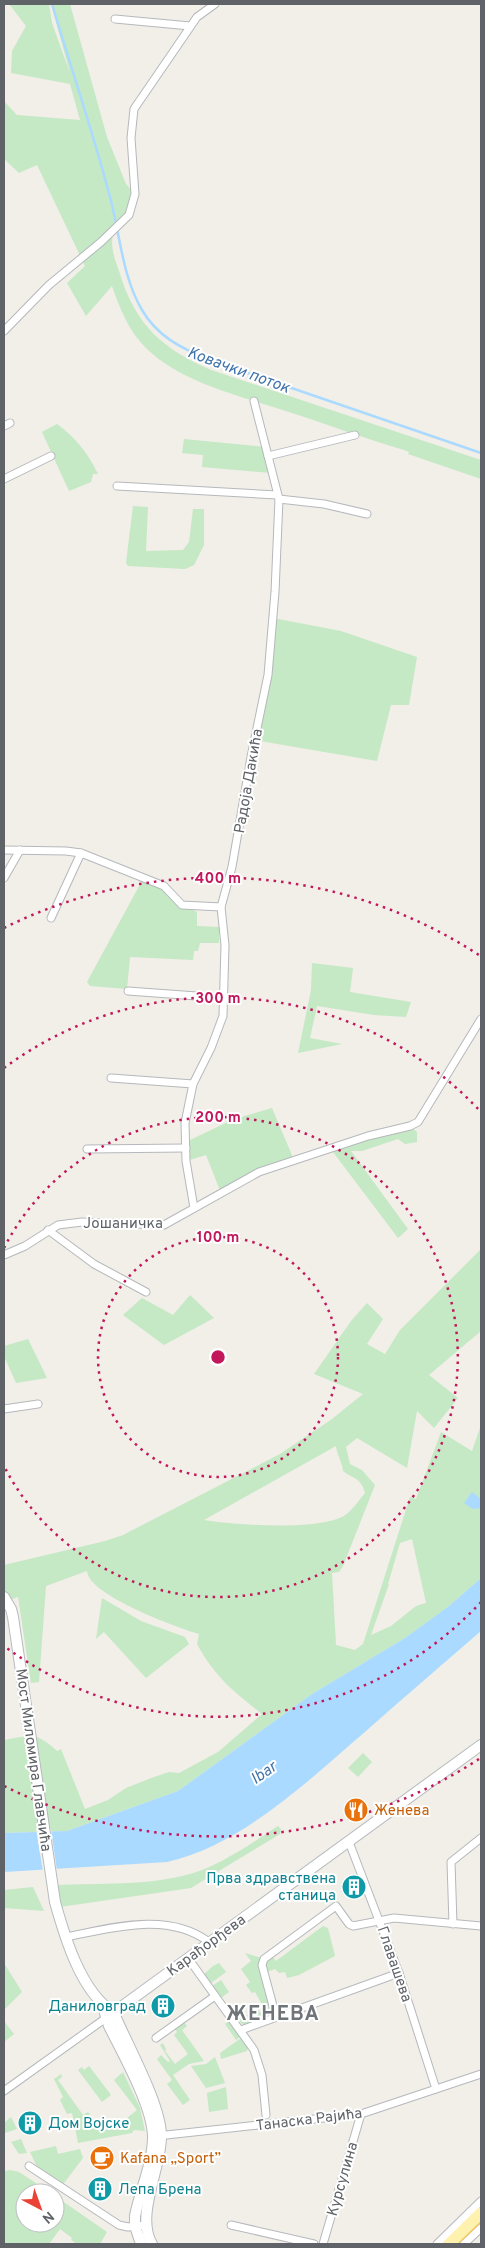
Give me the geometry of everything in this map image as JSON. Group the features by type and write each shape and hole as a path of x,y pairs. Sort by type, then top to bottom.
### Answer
{"main road":[{"path":"449,2244 481,2213"}],"street":[{"path":"4,331 49,285 125,219 132,208 134,194 131,138 134,109 190,26 197,17 214,4"},
{"path":"115,19 190,26"},
{"name":"Радоја Дакића","path":"221,907 232,866 251,757 268,675 275,592 278,497 254,401"},
{"path":"268,456 355,435"},
{"path":"4,478 51,456"},
{"path":"117,486 278,497 324,504 367,514"},
{"path":"4,850 66,850 81,853 164,886 182,905 221,907 225,945 223,1016 211,1048 193,1084 185,1123 186,1148 194,1208"},
{"path":"4,878 20,850"},
{"path":"51,918 81,853"},
{"path":"128,991 224,998"},
{"name":"Јошаничка","path":"4,1255 25,1246 58,1225 82,1222 164,1225 259,1172 368,1136 410,1126 418,1122 481,1019"},
{"path":"111,1078 193,1084"},
{"path":"86,1149 186,1148"},
{"name":"Јошаничка","path":"48,1230 94,1264 146,1292"},
{"path":"4,1409 38,1404"},
{"name":"Мост Миломира Главчића","path":"4,1597 11,1608 13,1617 55,1902 66,1937 82,1974 110,2015"},
{"name":"Карађорђева","path":"4,2091 481,1745"},
{"path":"453,1924 451,1862 481,1838"},
{"name":"Главашева","path":"349,1842 399,1973 436,2089"},
{"path":"276,2017 262,1965 264,1959 336,1906 350,1926 394,1918 481,1926"},
{"path":"66,1937 139,1924 162,1926 197,1933 209,1942"},
{"path":"188,1958 254,2050 262,2075 266,2115"},
{"path":"241,2030 399,1973"},
{"path":"156,2038 216,1996"},
{"path":"110,2015 157,2136 136,2211 140,2226 141,2244"},
{"name":"Танаска Рајића","path":"157,2136 361,2114 481,2074"},
{"name":"Курсулина","path":"323,2244 361,2114"},
{"path":"29,2166 119,2225 140,2226"},
{"path":"436,2244 481,2201"},
{"path":"232,2225 314,2244"},
{"path":"140,2226 152,2244"},
{"path":"464,2244 481,2228"}],"green space":[{"path":"9,4 49,4 52,23 70,73 51,4 70,4 107,137 126,184 135,194 131,205 114,229 112,244 116,264 134,308 154,334 179,353 211,370 481,460 481,479 408,454 409,452 404,450 215,388 179,372 147,349 135,335 122,312 112,286 86,316 67,283 85,266 37,165 19,173 4,159 4,101 17,115 80,120 70,84 11,73 12,51 26,26"},
{"path":"57,424 81,446 98,474 93,474 91,482 69,491 42,432"},
{"path":"184,439 266,447 272,473 202,467 203,455 182,453"},
{"path":"133,506 148,507 146,551 183,550 189,542 193,509 204,509 204,545 194,565 185,569 128,566 126,563"},
{"path":"273,618 341,631 417,657 409,705 391,705 377,761 254,740 268,675"},
{"path":"144,877 164,886 182,905 197,912 197,926 219,927 219,943 200,943 198,951 194,951 193,960 130,957 127,989 90,986 87,982"},
{"path":"312,963 353,968 350,992 411,1002 406,1017 374,1015 317,1006 310,1038 342,1044 298,1053 311,990"},
{"path":"272,1108 294,1160 221,1193 206,1155 186,1161 186,1142 234,1119"},
{"path":"410,1126 417,1132 417,1142 405,1144 398,1139 362,1151 351,1151 408,1229 398,1238 330,1148"},
{"path":"481,1249 481,1331 429,1375 458,1398 434,1428 417,1411 407,1468 357,1438 346,1447 350,1464 362,1470 375,1485 343,1566 339,1572 332,1573 336,1645 355,1650 363,1644 410,1497 416,1499 441,1432 472,1451 481,1425 481,1578 449,1606 405,1638 312,1694 178,1791 67,1831 4,1833 4,1740 33,1736 43,1740 57,1751 61,1749 85,1809 108,1800 126,1788 154,1777 169,1772 179,1773 218,1752 262,1714 218,1675 197,1644 199,1634 155,1618 117,1600 91,1580 87,1571 46,1586 39,1682 31,1683 18,1597 4,1602 4,1565 123,1535 280,1454 332,1419 363,1394 314,1374 351,1321 367,1303 383,1319 367,1344 385,1354 400,1330","holes":["336,1446 343,1471 359,1481 365,1493 344,1516 315,1524 275,1526 204,1520","412,1539 426,1603 416,1606 391,1626 371,1635 389,1584 400,1543"]},
{"path":"190,1295 214,1318 164,1345 123,1315 142,1298 173,1315"},
{"path":"28,1339 47,1378 16,1383 4,1356 4,1346"},
{"path":"102,1598 141,1621 185,1637 189,1644 146,1678 104,1632 96,1639"},
{"path":"363,1753 372,1762 358,1777 348,1768"},
{"path":"278,1826 281,1829 280,1834 191,1888 60,1907 56,1885 141,1882 190,1874 224,1860"},
{"path":"33,1887 44,1911 4,1908 4,1890"},
{"path":"323,1926 328,1928 335,1956 299,1975 287,1978 285,1972 279,1973 275,1969 264,1973 271,2012 268,2015 255,1992 252,1993 246,1985 250,1982 241,1969 251,1961 245,1953 262,1958 272,1956 276,1961"},
{"path":"4,1963 22,1992 4,2010"},
{"path":"219,1963 226,1972 211,1983 204,1974"},
{"path":"221,1980 229,1992 221,1998 212,1986"},
{"path":"230,2004 241,2019 257,2008 264,2018 243,2025 227,2006"},
{"path":"232,2019 244,2034 236,2040 225,2024"},
{"path":"4,2021 14,2034 4,2042"},
{"path":"184,2022 187,2026 182,2030 204,2061 189,2064 173,2075 190,2100 183,2105 167,2084 172,2080 157,2059 161,2055 168,2062 170,2061 160,2045 163,2043 165,2051 175,2064 188,2054 174,2035 177,2032 174,2028"},
{"path":"241,2038 248,2048 247,2051 221,2059 220,2053"},
{"path":"215,2057 225,2083 206,2088 191,2066 206,2064"},
{"path":"89,2066 111,2095 102,2102 78,2070 82,2067 84,2070"},
{"path":"123,2072 140,2108 145,2131 134,2130 132,2133 78,2143 72,2113 67,2114 60,2100 63,2097 54,2079 61,2074 62,2077 58,2080 83,2115 88,2112 101,2129 116,2127 137,2110 114,2080"},
{"path":"226,2087 228,2109 209,2112 207,2093"},
{"path":"11,2117 17,2129 5,2133 4,2123"},
{"path":"21,2139 27,2153 19,2154 11,2142"},
{"path":"56,2146 58,2154 80,2149 83,2158 64,2183 55,2183 40,2173 30,2152"},
{"path":"4,2171 19,2172 36,2183 15,2183 15,2233 57,2233 49,2244 4,2244"},
{"path":"65,2203 107,2232 100,2244 77,2244 71,2240 72,2238 65,2233"}],"water":[{"path":"472,1492 481,1499 481,1508 473,1509 464,1503"},
{"name":"Ibar","path":"481,1578 481,1631 298,1790 248,1826 195,1854 167,1862 4,1872 4,1833 67,1831 178,1791 312,1694 405,1638 449,1606"}],"pier":[{"path":"36,1829 51,1829 57,1871 43,1872"}],"waterway":[{"name":"Ковачки поток","path":"52,4 103,173 130,283 142,310 155,327 179,346 207,359 481,453"}],"place":[{"name":"Женева","path":"356,1810"},
{"name":"Прва здравствена станица","path":"354,1887"},
{"name":"Даниловград","path":"163,2006"},
{"name":"Дом Војске","path":"30,2123"},
{"name":"Kafana „Sport”","path":"102,2158"},
{"name":"Лепа Брена","path":"100,2189"}],"district":[{"name":"ЖЕНЕВА","path":"273,2013"}]}
